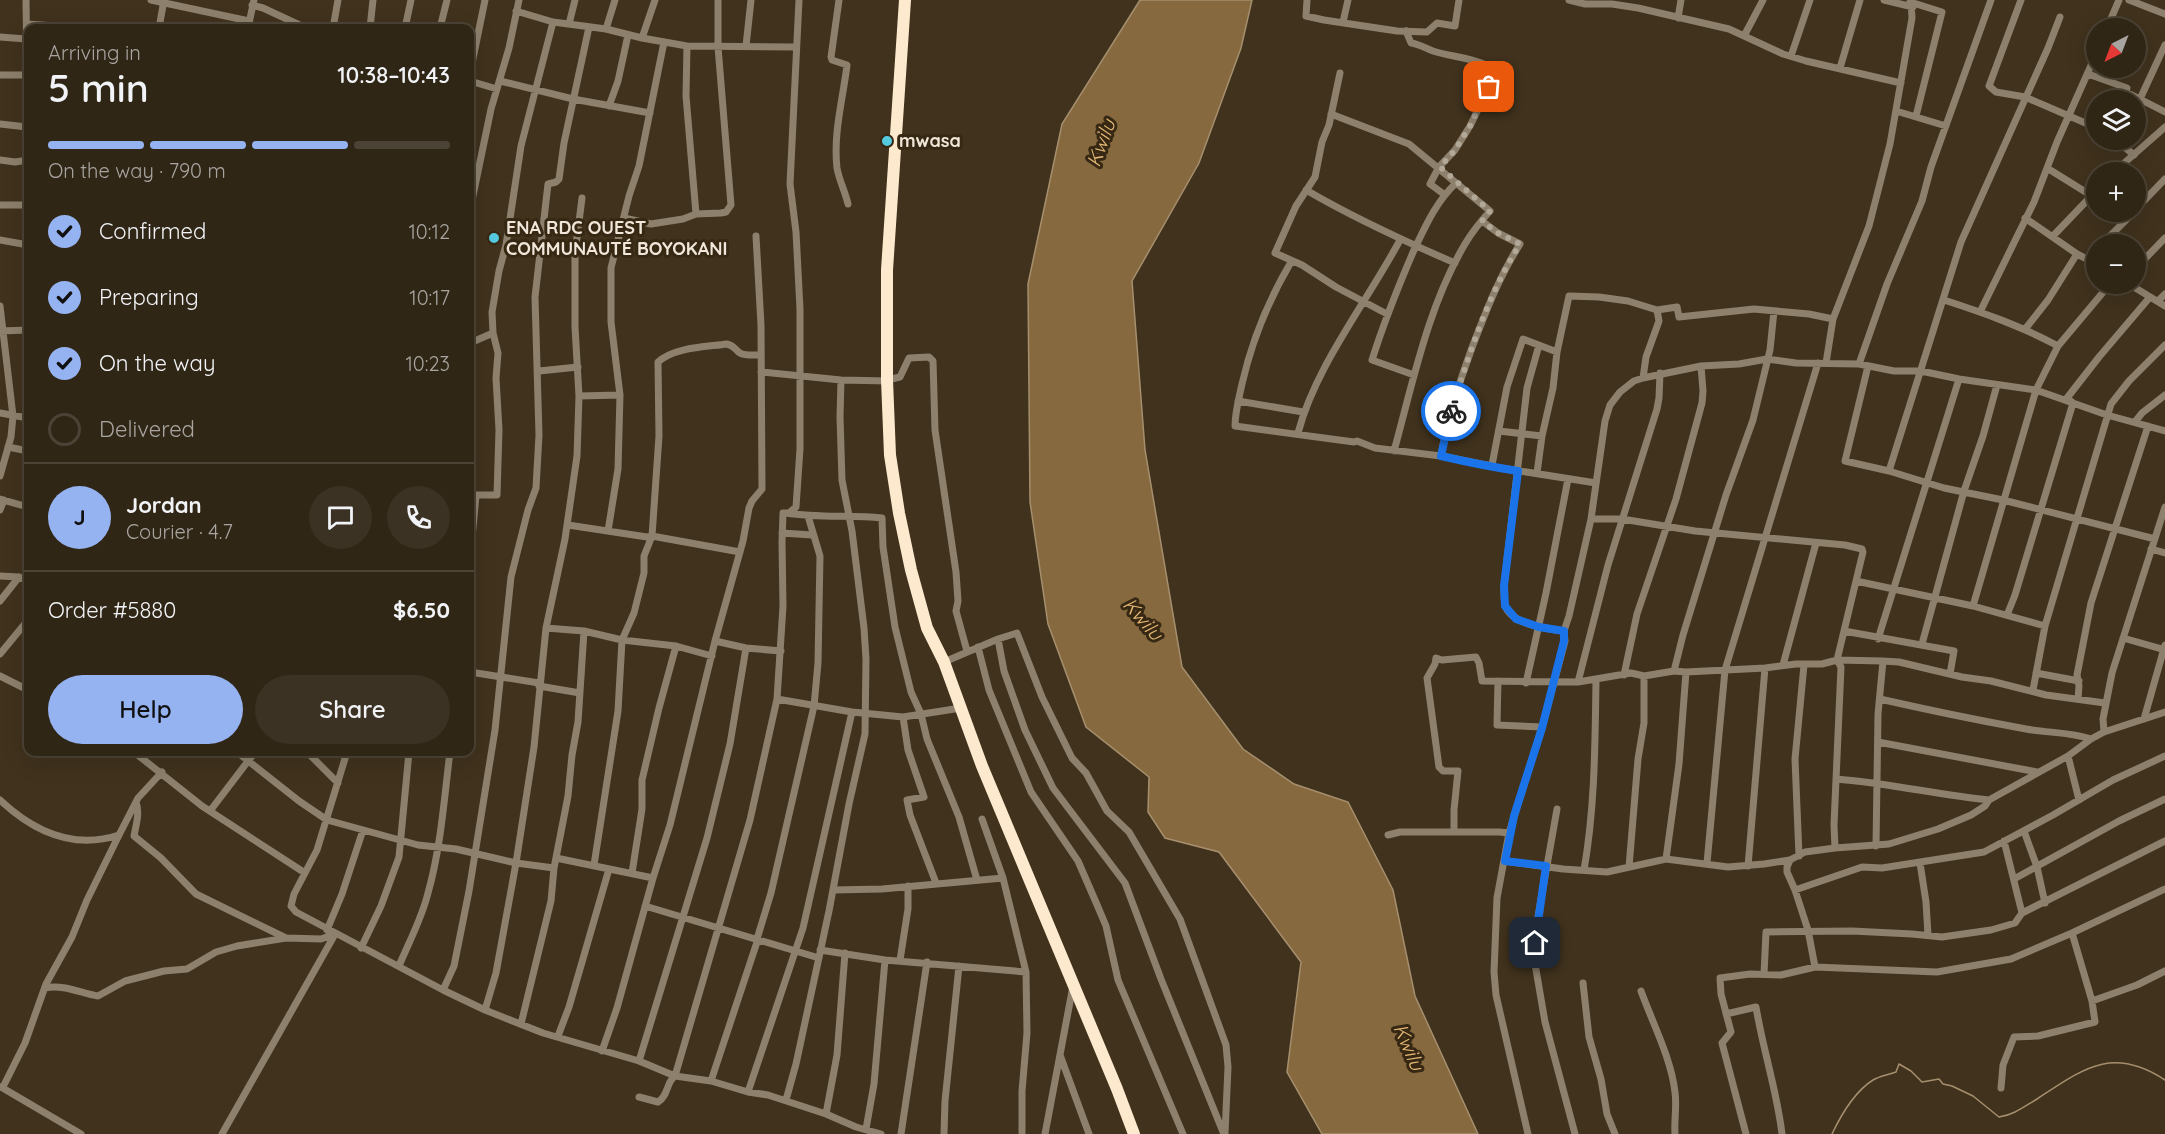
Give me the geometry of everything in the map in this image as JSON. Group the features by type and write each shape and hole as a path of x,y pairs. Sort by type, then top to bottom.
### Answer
{"highway":[{"path":"905,0 887,270 890,455 899,513 911,570 927,628 944,662 982,766 1134,1134"}],"street":[{"path":"26,0 27,24"},
{"path":"151,0 163,1 244,24"},
{"path":"244,0 297,24"},
{"path":"334,24 338,0"},
{"path":"370,24 373,0"},
{"path":"406,24 411,0"},
{"path":"441,24 447,0"},
{"path":"474,54 485,0"},
{"path":"569,24 574,0"},
{"path":"606,29 615,0"},
{"path":"642,38 655,0"},
{"path":"624,218 651,224 683,219 696,214 726,212 731,205 718,46 718,0"},
{"path":"746,46 751,0"},
{"path":"783,513 796,507 800,449 800,309 796,232 790,184 800,0"},
{"path":"839,0 831,57 832,60 847,65 837,122 837,167 848,204"},
{"path":"1307,0 1306,15 1324,20 1397,31 1427,32 1437,23 1455,26 1459,0"},
{"path":"1343,22 1348,0"},
{"path":"1678,18 1681,0"},
{"path":"1744,36 1764,0"},
{"path":"1791,56 1810,0"},
{"path":"1840,68 1860,0"},
{"path":"1884,0 1911,3 1942,12 1916,116"},
{"path":"1859,364 1887,284 1922,201 1931,167 1991,0"},
{"path":"2021,0 1989,86 1996,92 2025,97 2086,123"},
{"path":"2111,18 2119,0"},
{"path":"2129,0 2165,14"},
{"path":"160,24 163,1"},
{"path":"474,175 500,81 516,11 516,1"},
{"path":"1575,1 1585,4 1612,4 1638,8 1729,29 1783,54 1826,67 1840,68 1901,83"},
{"path":"248,24 253,3"},
{"path":"1707,863 1725,670 1822,363 1833,319 1869,226 1890,144 1901,83 1911,3"},
{"path":"516,11 553,21 606,29 687,46 796,47"},
{"path":"1889,471 1944,300 1960,242 2060,16"},
{"path":"474,496 497,495 499,430 496,378 498,353 493,333 492,312 495,288 506,245 521,146 553,21"},
{"path":"443,990 454,966 476,854 495,730 512,577 528,510 536,488 539,371 535,337 535,297 541,230 548,184 559,179 564,143 589,27"},
{"path":"1406,31 1411,43 1422,45 1431,51 1477,60 1488,66 1489,87 1470,126 1430,184 1444,195"},
{"path":"609,106 618,81 628,35"},
{"path":"0,37 24,39"},
{"path":"608,531 618,469 620,396 611,322 610,268 639,166 664,42"},
{"path":"2144,90 2165,45"},
{"path":"687,46 686,96 696,214"},
{"path":"1340,73 1315,177 1305,190 1286,225 1275,253 1302,265 1318,277 1387,314"},
{"path":"0,75 24,75"},
{"path":"1980,312 2034,202 2086,78"},
{"path":"2099,78 2127,88 2126,90"},
{"path":"500,81 573,99 650,113"},
{"path":"474,82 497,89"},
{"path":"2146,102 2165,112"},
{"path":"1896,111 1946,126"},
{"path":"1330,114 1409,144 1440,167 1490,211 1466,242 1434,314 1414,375 1394,451"},
{"path":"0,124 24,127"},
{"path":"2126,162 2165,127"},
{"path":"2128,150 2134,155"},
{"path":"0,160 24,161"},
{"path":"2047,168 2086,189"},
{"path":"2146,199 2165,179"},
{"path":"1414,375 1372,360 1387,314 1426,223 1444,195 1456,183"},
{"path":"1305,190 1341,211 1400,240 1455,263"},
{"path":"485,1010 496,973 516,863 534,747 546,628 568,525 577,456 579,396 575,327 575,253 582,198"},
{"path":"2053,236 2086,201"},
{"path":"0,205 24,205"},
{"path":"2025,218 2086,258"},
{"path":"1441,456 1450,416 1472,347 1493,292 1520,244 1498,233 1482,221"},
{"path":"2112,234 2124,222"},
{"path":"602,1051 617,1008 670,825 715,641 740,552 749,508 762,489 761,325 756,236"},
{"path":"2146,258 2165,238"},
{"path":"0,240 24,244"},
{"path":"1298,433 1304,412 1347,328 1400,240"},
{"path":"2026,328 2048,300 2077,254"},
{"path":"1292,262 1269,302 1254,340 1238,401 1235,426 1357,441 1374,448 1441,456 1480,465 1492,465 1596,483"},
{"path":"1973,606 2002,500 2036,390 2058,346 2102,294"},
{"path":"2145,294 2165,306"},
{"path":"2158,301 2165,294"},
{"path":"1537,473 1542,436 1553,388 1557,352 1569,296 1599,297 1657,310 1677,308 1679,317 1754,309 1833,319"},
{"path":"2073,403 2067,398 2150,297"},
{"path":"1944,300 2026,328 2058,346"},
{"path":"0,306 1,331 13,416 13,428 0,476"},
{"path":"1643,378 1646,357 1659,321 1657,310"},
{"path":"1674,671 1726,495 1753,420 1770,350 1774,311"},
{"path":"1,331 24,330"},
{"path":"474,342 493,333"},
{"path":"1492,465 1507,387 1523,339 1557,352"},
{"path":"594,865 618,711 622,640 634,614 644,573 644,556 652,536 659,436 658,362 666,356 681,351 728,344 733,345 745,355 760,355"},
{"path":"1539,345 1527,388 1504,586 1505,606 1516,619 1539,627 1564,631"},
{"path":"2033,690 2044,626 2107,415 2117,395 2165,345"},
{"path":"761,372 841,380 888,381 900,377 909,358 929,357 933,361 935,430 956,572 958,601 956,611 967,651"},
{"path":"1528,1134 1495,984 1497,898 1509,833 1542,728 1564,641 1564,631 1591,519 1605,421 1610,405 1620,392 1634,381 1643,378 1701,366 1739,364 1767,359 1796,363 1859,364 1894,371 1921,371 2036,390 2107,415 2165,431"},
{"path":"1624,675 1637,614 1676,499 1702,403 1701,366"},
{"path":"1868,366 1845,461 1889,471 1944,488 2002,500 2155,539"},
{"path":"539,371 578,367"},
{"path":"1578,682 1622,519 1657,409 1660,373"},
{"path":"1878,639 1959,379"},
{"path":"786,1100 820,954 865,734 864,628 843,480 841,380"},
{"path":"1922,644 1964,491 1997,385"},
{"path":"2135,422 2142,413 2165,395"},
{"path":"579,396 620,396"},
{"path":"1238,401 1304,412"},
{"path":"2007,615 2022,573 2039,510 2073,403"},
{"path":"0,413 24,417"},
{"path":"2078,699 2077,675 2091,603 2148,426"},
{"path":"1499,430 1542,436"},
{"path":"8,447 24,450"},
{"path":"1526,682 1568,479"},
{"path":"0,510 2,499 24,506"},
{"path":"2104,732 2105,704 2123,638 2165,507"},
{"path":"783,513 882,518 883,547 895,627 911,692 921,714 927,739 959,817 977,880"},
{"path":"639,1097 658,1102 667,1094 670,1082 675,1076 750,820 777,699 783,606 783,513"},
{"path":"711,1082 771,893 814,706 820,556 808,516"},
{"path":"1591,519 1622,519 1695,531 1862,549 1837,660 1841,667 1835,848"},
{"path":"568,525 652,536 740,552"},
{"path":"782,533 812,535"},
{"path":"1783,665 1816,543"},
{"path":"2151,549 2165,553"},
{"path":"0,576 24,578"},
{"path":"0,602 19,576"},
{"path":"1856,581 1973,606 2044,626"},
{"path":"0,654 24,627"},
{"path":"546,628 584,631 622,640 676,646 712,656"},
{"path":"521,1024 551,901 554,868 568,796 578,722 584,631"},
{"path":"1844,631 1954,651 1950,674"},
{"path":"944,662 1017,633 1038,687 1072,758 1086,773 1107,811 1129,832 1180,919 1226,1045 1228,1067 1225,1134"},
{"path":"2123,638 2164,648 2144,719"},
{"path":"998,639 1004,671 1025,730 1053,789 1125,883 1161,979 1225,1134"},
{"path":"715,641 746,648 781,651"},
{"path":"632,873 642,809 642,780 676,646"},
{"path":"978,647 989,690 1031,792 1078,861 1098,907 1106,926 1118,980 1184,1134"},
{"path":"639,1061 707,838 730,744 746,648"},
{"path":"1454,832 1458,771 1443,771 1439,767 1427,678 1436,658 1442,660 1473,656 1479,663 1482,681 1553,683 1596,681 1636,673 1644,676 1674,671 1822,664 1837,660 1899,662 2033,690 2046,695 2105,704"},
{"path":"1876,846 1878,742 1883,661"},
{"path":"1799,856 1795,759 1804,664"},
{"path":"1748,866 1765,668"},
{"path":"474,672 500,675 580,693"},
{"path":"1666,859 1679,764 1686,672"},
{"path":"2036,673 2079,681"},
{"path":"1629,867 1638,759 1644,723 1644,676"},
{"path":"0,677 24,688"},
{"path":"1498,681 1497,725 1542,728"},
{"path":"1584,870 1592,827 1596,681"},
{"path":"777,699 852,712 903,717 961,708"},
{"path":"1880,699 1983,721 2049,733 2079,735 2091,739"},
{"path":"747,1092 802,928 852,712"},
{"path":"1505,861 1607,872 1666,859 1728,867 1790,860 1805,852 1889,844 1938,829 1971,815 1985,806 1989,800 2068,756 2104,732 2165,712"},
{"path":"903,717 908,750 924,797 907,800 936,883"},
{"path":"1878,742 2037,772"},
{"path":"140,756 210,811 304,873"},
{"path":"242,756 327,820 400,840 516,863 554,868"},
{"path":"210,811 252,756"},
{"path":"310,756 338,783"},
{"path":"346,756 317,850 294,894 291,906 296,912 443,990 543,1033 639,1061 675,1076 786,1100 855,1127 881,1134"},
{"path":"361,948 381,906 399,857 409,756"},
{"path":"399,966 428,893 449,756"},
{"path":"2068,756 2079,800"},
{"path":"1795,890 1862,867 1882,868 1984,852 2113,780 2165,756"},
{"path":"81,1134 2,1087 25,1043 45,988 72,937 118,835 136,802 162,772"},
{"path":"1836,779 1877,782 1963,798 1989,800"},
{"path":"2014,879 2119,820 2165,799"},
{"path":"0,800 21,818 60,838 80,841 118,835"},
{"path":"136,802 138,818 134,836 161,858 196,894 286,938"},
{"path":"1557,810 1546,866 1542,906 1536,928 1534,958 1545,1022 1575,1134"},
{"path":"982,819 1003,878 1026,972 1027,1033 1022,1091 1022,1134"},
{"path":"327,930 342,894 363,830"},
{"path":"2024,831 2037,867 2045,903"},
{"path":"1388,834 1400,832 1509,833"},
{"path":"2004,841 2022,913"},
{"path":"1764,975 1766,933 1852,931 1942,937 1991,930 2015,923 2022,913 2165,841"},
{"path":"556,858 653,878"},
{"path":"1790,860 1787,872 1808,933 1815,968"},
{"path":"1920,863 1928,935"},
{"path":"558,1036 569,1007 609,869"},
{"path":"833,890 882,889 1003,878"},
{"path":"900,960 908,909 908,885"},
{"path":"1746,1134 1722,1043 1731,1032 1720,978 1781,975 1815,968 1937,972 2011,959 2165,889"},
{"path":"645,906 795,951 1026,972"},
{"path":"2001,1088 2003,1065 2014,1037 2038,1036 2095,1022 2092,1001 2072,933"},
{"path":"45,988 66,988 98,996 125,981 164,971 186,969 226,949 286,938 321,939 335,934"},
{"path":"222,1134 335,934"},
{"path":"826,1114 837,1055 845,954"},
{"path":"866,1129 874,1084 885,960"},
{"path":"901,1134 927,962"},
{"path":"944,1134 958,966"},
{"path":"2092,1001 2137,985 2165,971"},
{"path":"1582,983 1589,1037 1607,1114 1615,1134"},
{"path":"1045,1134 1073,986"},
{"path":"1641,991 1665,1053 1675,1089 1677,1108 1675,1134"},
{"path":"1726,1014 1756,1007 1779,1107 1782,1134"},
{"path":"1059,1053 1089,1134"}],"water":[{"name":"Kwilu","path":"1140,0 1252,0 1241,48 1199,163 1132,281 1145,450 1182,667 1243,749 1294,784 1348,802 1393,890 1415,996 1478,1134 1322,1134 1287,1072 1301,962 1219,852 1165,838 1148,812 1149,777 1086,727 1048,624 1030,502 1028,284 1062,124"}],"waterway":[{"path":"1832,1134 1854,1097 1873,1080 1896,1072 1899,1064 1911,1071 1922,1082 1939,1079 1943,1084 1973,1096 1999,1117 2019,1110 2069,1078 2098,1065 2129,1064 2165,1080"}],"way so far":[{"path":"1451,411 1493,292 1520,244 1498,233 1482,221 1490,211 1440,167 1455,150 1470,126 1489,87"}],"place":[{"name":"mwasa","path":"887,141"},
{"name":"ENA RDC OUEST COMMUNAUTÉ BOYOKANI","path":"494,238"}],"route":[{"path":"1451,411 1441,456 1518,471 1504,586 1505,606 1516,619 1539,627 1564,631 1564,641 1542,728 1509,833 1505,861 1546,866 1535,943"}]}
